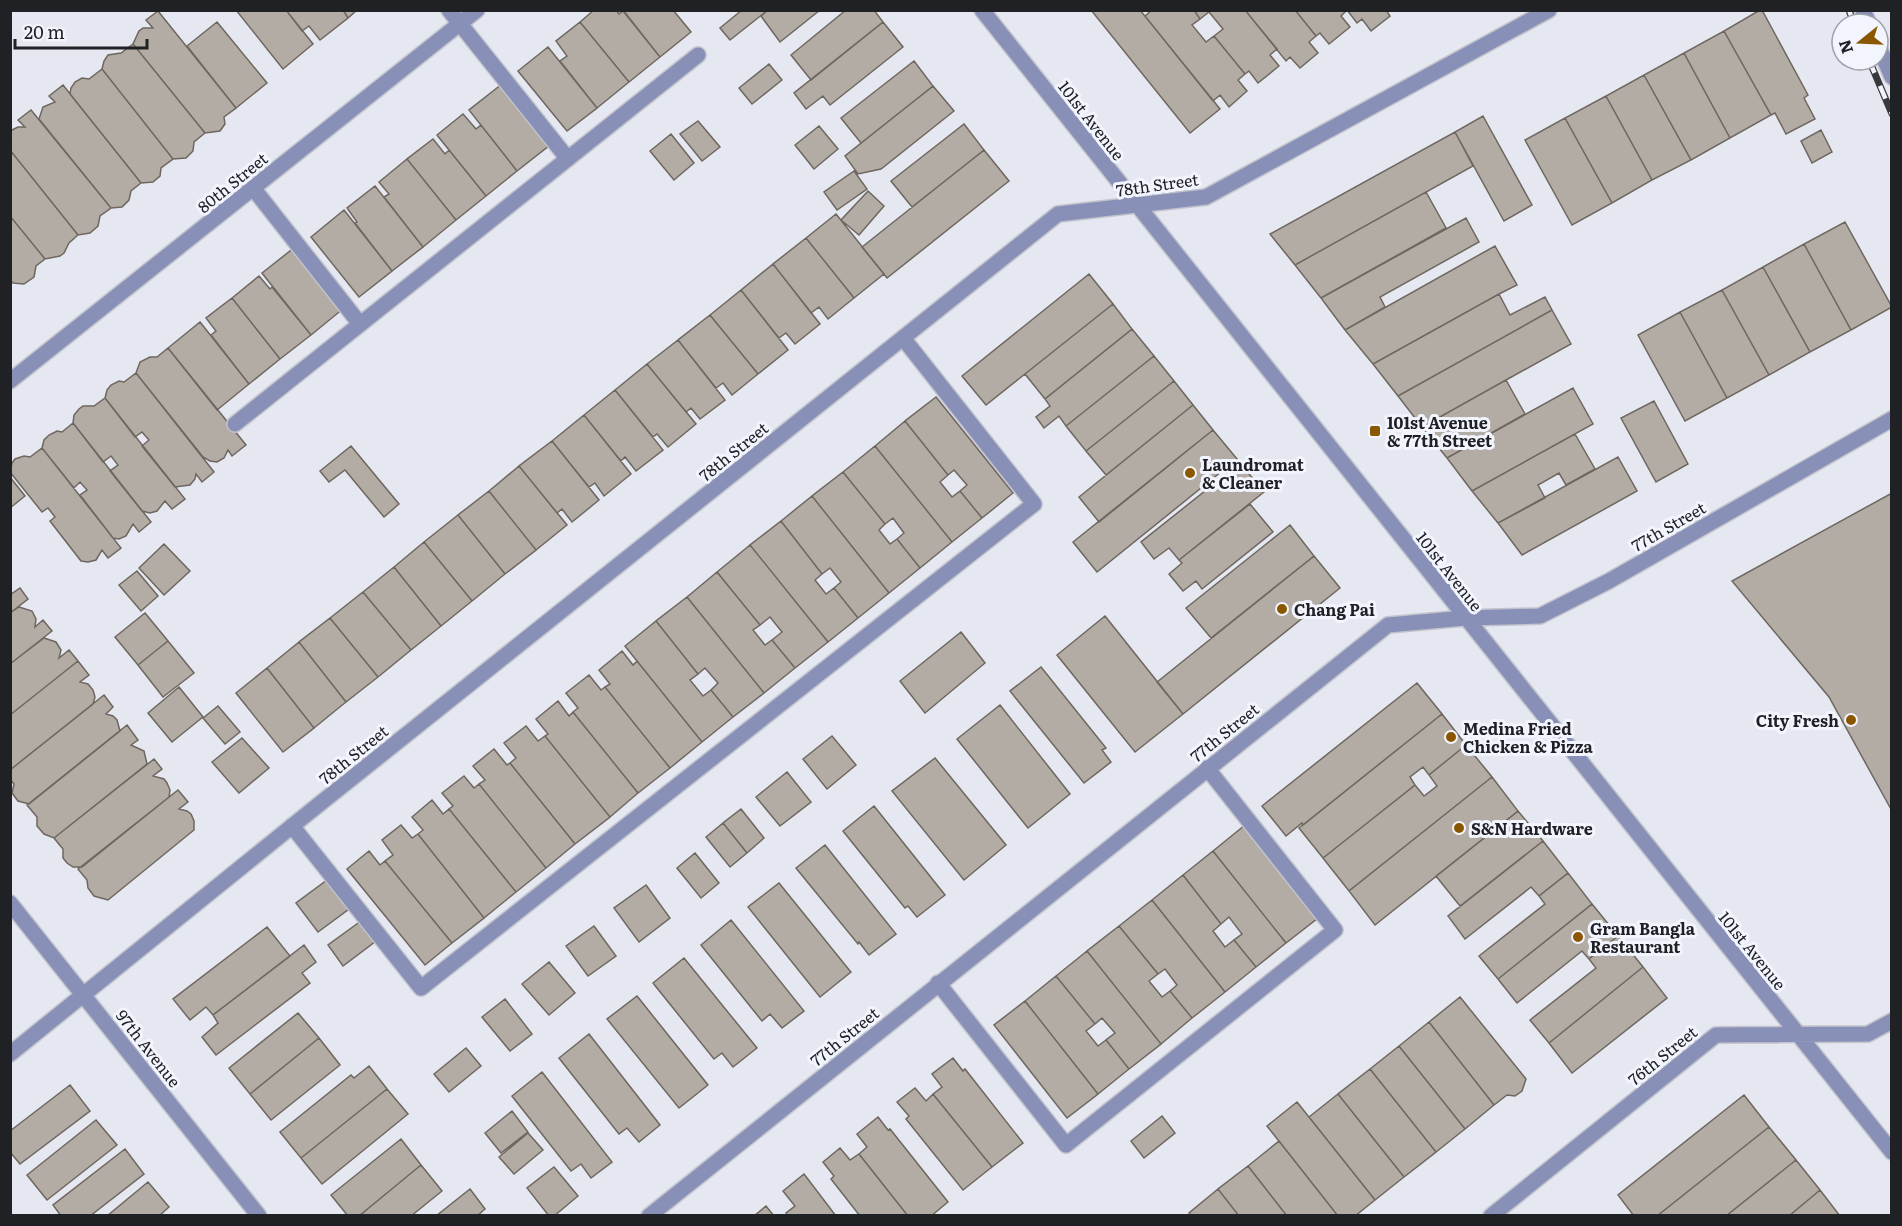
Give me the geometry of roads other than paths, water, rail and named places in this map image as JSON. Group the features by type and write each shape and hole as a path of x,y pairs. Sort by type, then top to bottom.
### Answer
{"street":[{"path":"449,10 568,159"},
{"name":"80th Street","path":"10,381 477,10"},
{"name":"101st Avenue","path":"982,10 1892,1152"},
{"name":"78th Street","path":"10,1054 1058,214 1206,197 1549,10"},
{"path":"235,424 698,55"},
{"path":"254,188 360,324"},
{"path":"292,826 421,988 1034,504 903,338"},
{"name":"77th Street","path":"649,1215 1388,625 1465,618 1540,616 1609,581 1892,419"},
{"path":"939,983 1066,1145 1335,930 1207,768"},
{"name":"97th Avenue","path":"10,903 259,1215"},
{"name":"76th Street","path":"1491,1215 1716,1035 1868,1034 1892,1021"}],"railway":[{"path":"1874,72 1892,114"}],"place":[{"name":"101st Avenue & 77th Street","path":"1375,431"},
{"name":"Laundromat & Cleaner","path":"1190,473"},
{"name":"Chang Pai","path":"1282,609"},
{"name":"City Fresh","path":"1851,720"},
{"name":"Medina Fried Chicken & Pizza","path":"1451,737"},
{"name":"S&N Hardware","path":"1459,828"},
{"name":"Gram Bangla Restaurant","path":"1578,937"}]}
